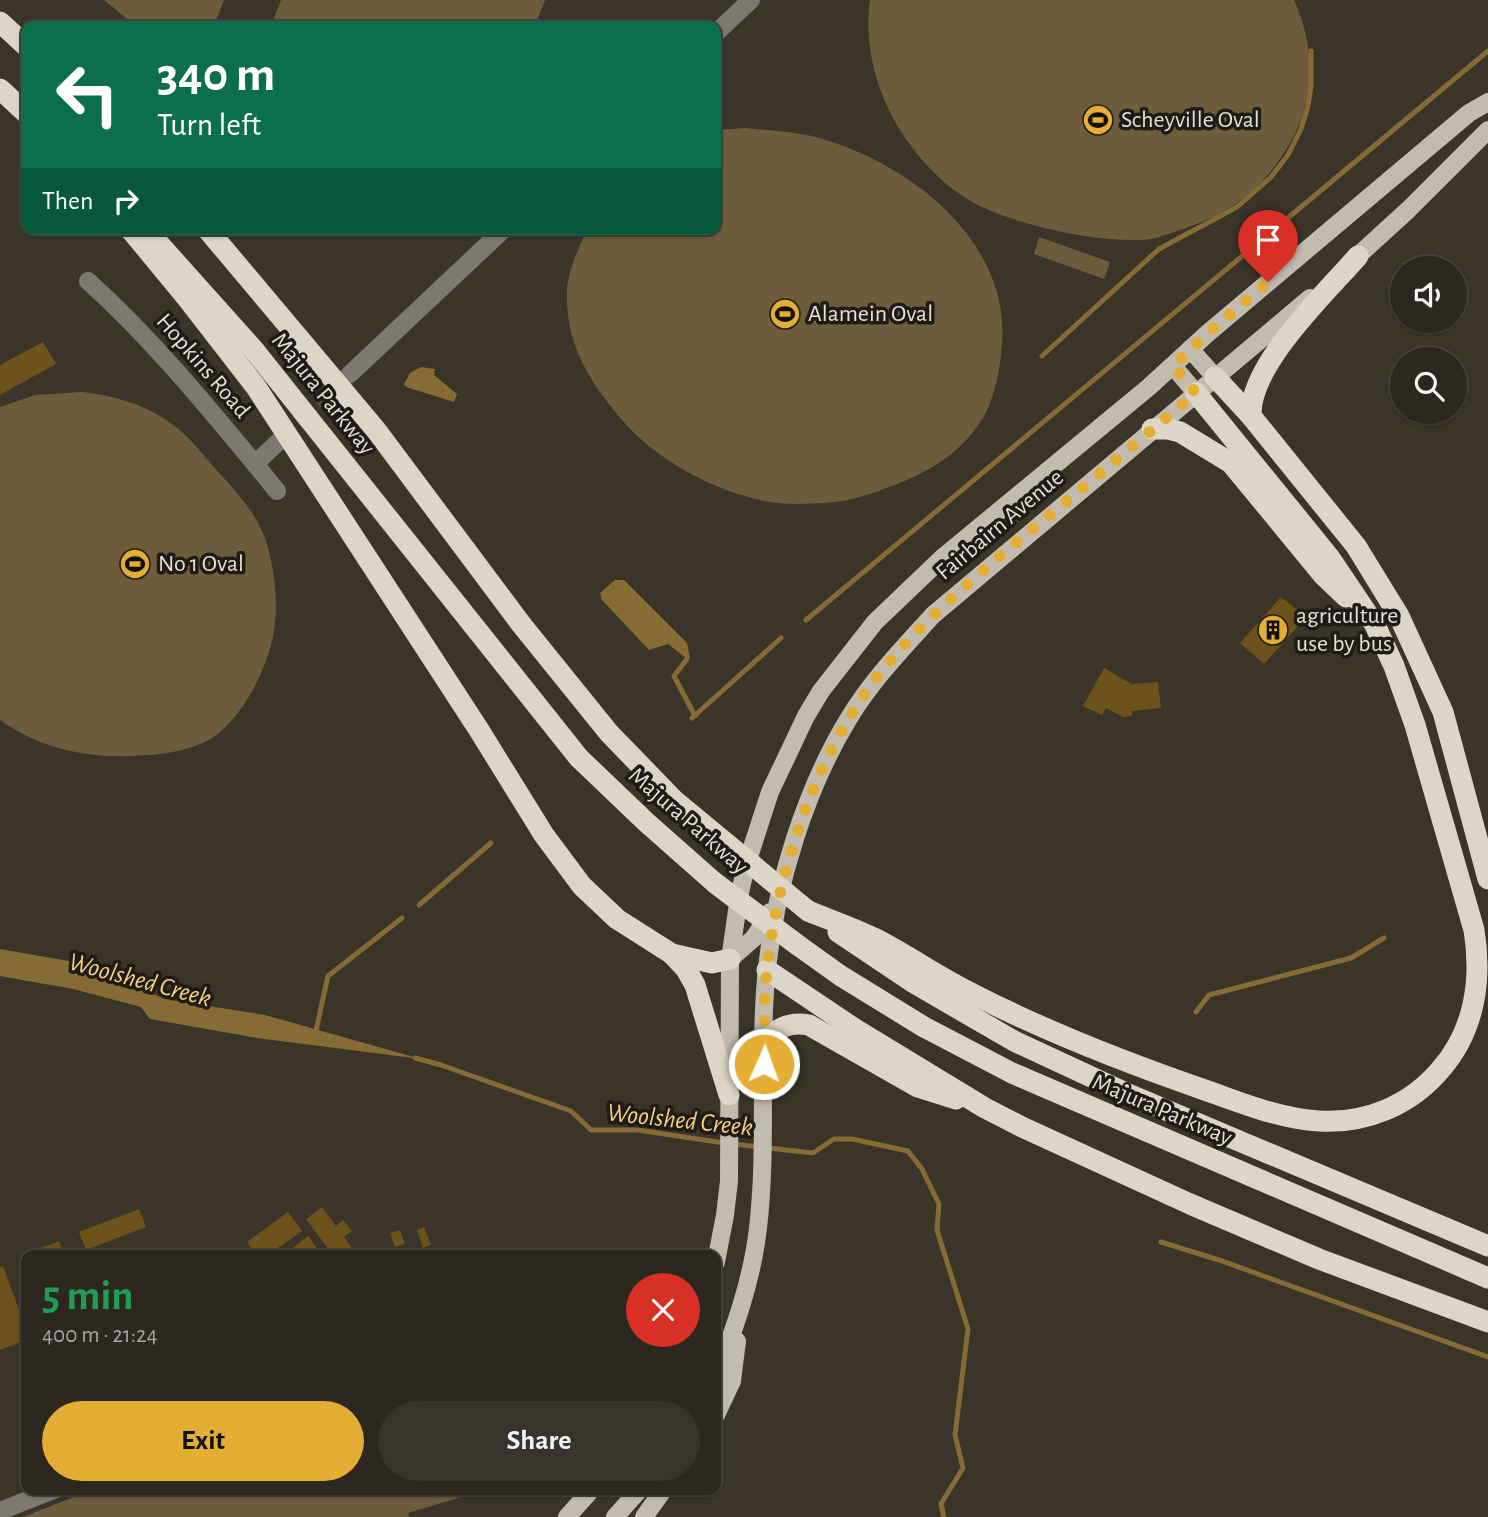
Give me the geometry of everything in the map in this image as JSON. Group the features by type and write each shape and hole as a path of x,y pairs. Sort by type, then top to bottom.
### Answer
{"highway":[{"path":"3,24 21,41"},
{"path":"0,89 21,108"},
{"path":"135,235 256,387 472,719 544,835 573,874 617,919 672,954 686,969 695,985 729,1099"},
{"name":"Majura Parkway","path":"151,235 262,359 579,758 715,883 841,976 924,1027 1012,1073 1488,1278"},
{"name":"Majura Parkway","path":"212,235 376,430 521,624 609,733 674,800 808,911 914,983 1014,1041 1128,1094 1488,1246"},
{"path":"1251,416 1253,392 1277,350 1358,256"},
{"path":"1215,377 1251,416 1356,546 1399,616 1443,712 1488,879"},
{"path":"808,911 877,940 953,984 1020,1018 1105,1054 1277,1114 1312,1121 1343,1121 1366,1117 1396,1106 1424,1086 1450,1059 1461,1040 1475,997 1477,951 1474,930 1415,725 1394,666 1375,625 1330,558 1196,393"},
{"path":"1153,429 1180,432 1231,463 1324,576 1375,625"},
{"path":"672,954 712,963 737,955"},
{"path":"767,970 855,1030 985,1108 1022,1127 1319,1259 1488,1322"},
{"path":"764,1043 783,1026 809,1026 918,1087 985,1108"}],"main road":[{"name":"Fairbairn Avenue","path":"718,1250 729,1181 729,1099 737,955 735,921 746,866 771,792 783,762 816,699 891,605 942,558 1469,114 1488,102"},
{"name":"Fairbairn Avenue","path":"721,1363 741,1310 758,1231 762,1181 767,970 779,894 823,767 849,717 884,671 933,615 1358,256 1488,130"},
{"path":"1191,349 1215,377"},
{"path":"1173,366 1196,393"},
{"path":"767,970 737,955 762,927 779,894"},
{"path":"721,1404 732,1381 741,1310"},
{"path":"567,1517 587,1495"},
{"path":"615,1517 635,1495"},
{"path":"644,1517 660,1495"}],"street":[{"path":"721,28 751,0"},
{"path":"350,374 498,235"},
{"name":"Hopkins Road","path":"88,281 133,322 162,354 277,491"},
{"path":"255,464 277,443"},
{"path":"0,1511 41,1495"}],"shaded area":[{"path":"104,0 224,0 216,21 130,21"},
{"path":"281,0 545,0 537,21 273,21"},
{"name":"Scheyville Oval","path":"870,0 1294,0 1306,35 1309,54 1310,72 1305,108 1280,160 1256,187 1228,209 1196,225 1146,240 1078,235 1041,227 1018,221 974,203 954,190 915,152 887,106 877,80 868,27"},
{"name":"Alamein Oval","path":"746,128 796,133 859,152 892,169 922,190 950,214 973,242 990,273 1000,307 1002,344 998,374 986,413 973,432 955,451 922,473 870,494 833,502 780,503 726,490 669,461 636,435 599,391 581,361 570,328 567,290 572,267 585,235 721,235 721,130"},
{"path":"1039,237 1110,262 1104,279 1034,254"},
{"path":"421,367 435,369 434,375 457,394 454,402 406,387 404,384 410,373"},
{"name":"No 1 Oval","path":"82,392 136,404 172,424 193,443 241,498 253,514 266,541 274,576 276,613 270,650 258,680 241,709 219,733 207,741 179,751 130,756 78,753 45,744 0,720 0,407 35,395"},
{"path":"615,580 624,580 687,643 690,658 687,659 668,644 649,650 602,600 600,593"},
{"path":"0,949 80,963 165,999 265,1015 421,1059 257,1038 150,1019 141,1007 73,989 0,976"},
{"path":"79,1495 468,1495 408,1513 409,1517 23,1517"}],"building":[{"path":"43,342 56,364 0,395 0,365"},
{"name":"agriculture use by bus","path":"1281,597 1306,617 1264,664 1240,643"},
{"path":"1104,668 1132,684 1158,682 1161,708 1132,711 1132,716 1123,717 1106,708 1102,715 1083,706"},
{"path":"322,1207 336,1226 343,1220 352,1231 344,1237 353,1250 329,1250 306,1219"},
{"path":"139,1209 146,1227 86,1250 79,1232"},
{"path":"288,1212 302,1231 275,1250 253,1250 247,1242"},
{"path":"424,1227 431,1245 423,1248 417,1230"},
{"path":"400,1230 405,1244 395,1247 390,1233"},
{"path":"308,1236 318,1250 292,1250"},
{"path":"59,1241 62,1250 36,1250"},
{"path":"3,1266 21,1315 21,1342 0,1350 0,1267"}],"waterway":[{"path":"1042,356 1159,249 1237,207 1271,177 1288,155 1301,129 1311,86 1311,51"},
{"path":"806,620 1488,51"},
{"path":"692,718 781,638"},
{"path":"687,659 674,676 695,716"},
{"path":"419,905 491,843"},
{"path":"315,1035 328,976 402,918"},
{"path":"1196,1012 1209,995 1351,958 1384,938"},
{"name":"Woolshed Creek","path":"415,1058 571,1111 591,1130 638,1130 724,1143"},
{"name":"Woolshed Creek","path":"734,1144 813,1153 834,1139 852,1139 908,1151 922,1169 939,1204 937,1230 968,1329 955,1435 963,1468 941,1504 944,1517"},
{"path":"1161,1242 1222,1261 1488,1357"}],"tunnel":[{"path":"278,441 348,377"}],"place":[{"name":"Scheyville Oval","path":"1098,120"},
{"name":"Alamein Oval","path":"785,314"},
{"name":"No 1 Oval","path":"135,564"},
{"name":"agriculture use by bus","path":"1273,630"}],"route":[{"path":"764,1064 767,970 779,894 823,767 849,717 902,649 933,615 1196,393 1173,366 1268,282"}]}
